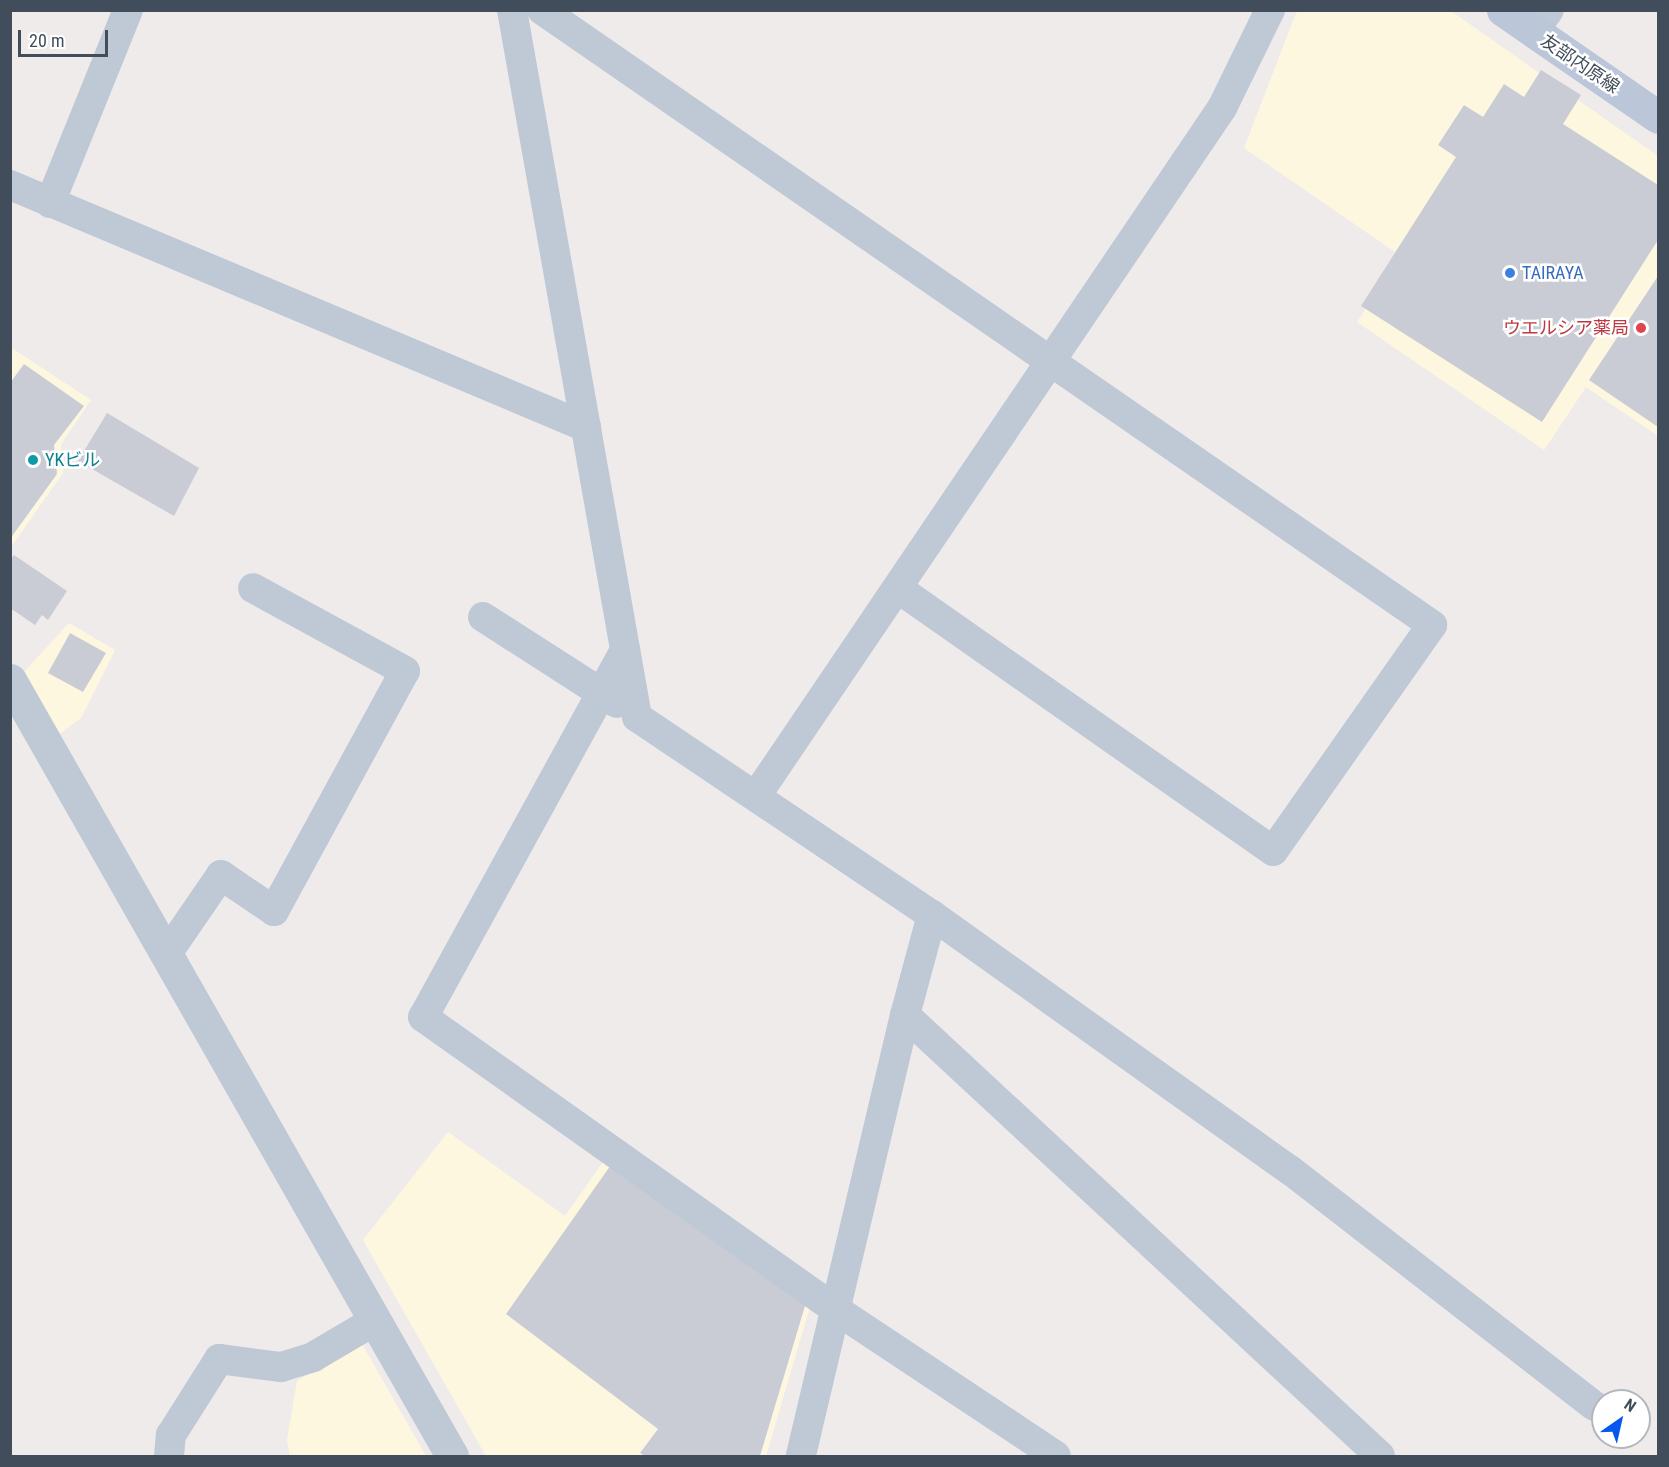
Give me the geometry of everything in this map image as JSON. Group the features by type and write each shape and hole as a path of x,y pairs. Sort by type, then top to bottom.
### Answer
{"main road":[{"name":"友部内原線","path":"1503,10 1541,21 1659,117"}],"street":[{"path":"50,203 128,10"},
{"path":"512,10 637,717"},
{"path":"542,10 1052,359 1432,625 1273,852 898,588"},
{"path":"756,796 1222,108 1270,10"},
{"path":"10,185 586,427"},
{"path":"166,955 221,875 274,911 405,671 253,588"},
{"path":"483,616 932,915 1290,1170 1591,1404"},
{"path":"625,650 423,1017 836,1309 1056,1456"},
{"path":"10,680 452,1456"},
{"path":"801,1456 904,1015 932,915"},
{"path":"904,1015 1380,1456"},
{"path":"169,1456 171,1435 219,1359 281,1367 313,1357 374,1321"}],"shaded area":[{"path":"1297,11 1451,11 1658,156 1658,436 1586,387 1544,450 1357,322 1401,256 1244,148"},
{"name":"YKビル","path":"10,347 91,400 61,444 63,473 11,547"},
{"path":"69,623 115,650 81,718 58,735 23,673"},
{"path":"448,1132 565,1216 610,1152 814,1293 766,1456 486,1456 363,1240"},
{"path":"362,1344 426,1456 290,1456 287,1440 297,1381"}],"building":[{"name":"TAIRAYA","path":"1541,70 1581,95 1563,124 1658,185 1658,240 1542,422 1361,306 1456,157 1438,145 1464,105 1483,117 1504,84 1524,97"},
{"name":"ウエルシア薬局","path":"1658,276 1658,427 1589,380"},
{"name":"YKビル","path":"24,364 84,406 54,445 57,474 10,539 10,383"},
{"path":"107,413 199,468 174,516 78,461"},
{"path":"14,555 67,591 48,620 42,615 35,625 10,608 10,561"},
{"path":"70,633 106,653 83,692 48,673"},
{"path":"613,1162 808,1296 760,1456 645,1456 640,1453 658,1429 506,1314"}],"place":[{"name":"TAIRAYA","path":"1510,273"},
{"name":"ウエルシア薬局","path":"1641,328"},
{"name":"YKビル","path":"33,460"}]}
